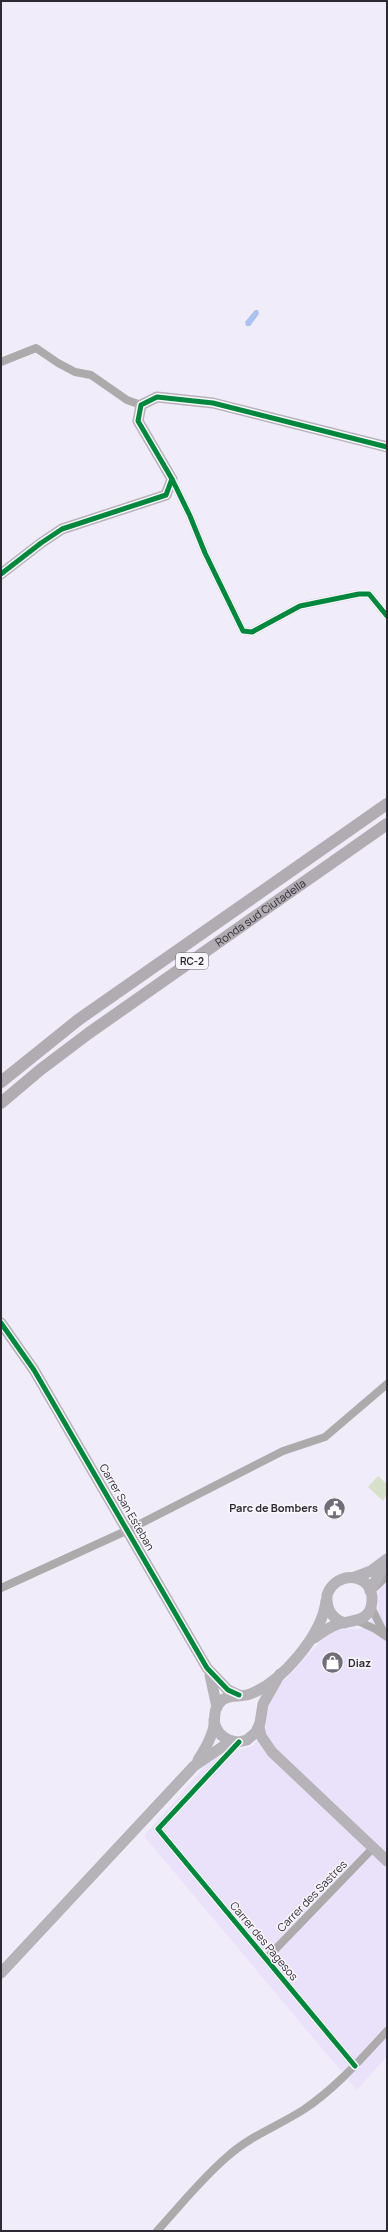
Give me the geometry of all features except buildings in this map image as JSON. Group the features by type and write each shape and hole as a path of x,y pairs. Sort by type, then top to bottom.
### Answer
{"main road":[{"name":"Ronda sud Ciutadella","path":"1,1082 78,1020 387,804"},
{"name":"Ronda sud Ciutadella","path":"1,1104 40,1070 89,1033 387,824"}],"street":[{"path":"1,362 36,348 58,363 75,372 90,375 127,400 141,405 157,397 213,403 387,447"},
{"path":"141,405 138,421 172,479 190,516 205,554 243,631 252,632 300,606 359,594 369,594 387,616"},
{"path":"1,574 41,543 62,529 166,495 172,479"},
{"name":"Carrer San Esteban","path":"1,1323 34,1370 208,1668 214,1686 217,1707"},
{"path":"1,1588 128,1530 284,1451 325,1437 387,1384"},
{"path":"306,1646 319,1626 325,1612 329,1589 336,1581 345,1577 354,1577 371,1571 387,1560"},
{"path":"387,1560 376,1577 371,1591 371,1607 379,1625 387,1637"},
{"path":"371,1591 387,1576"},
{"path":"354,1577 366,1584 371,1591"},
{"path":"326,1601 332,1615 346,1623"},
{"path":"194,1766 212,1734 217,1707 226,1698 250,1694 262,1688 280,1674 306,1646 324,1631 346,1623 358,1621 367,1614 371,1607"},
{"path":"358,1621 375,1628 387,1637"},
{"name":"Carrer San Esteban","path":"208,1668 228,1690 240,1695"},
{"path":"272,1752 262,1736 259,1727 260,1714 268,1693 280,1674"},
{"path":"240,1695 254,1702 260,1714"},
{"path":"214,1720 216,1729 223,1737 258,1744 272,1752 387,1861"},
{"path":"1,1974 194,1766 218,1749 241,1741 256,1732 259,1727"},
{"name":"Carrer des Pagesos","path":"241,1741 158,1829 355,2066"},
{"name":"Carrer des Sastres","path":"266,1959 373,1848"},
{"path":"157,2231 228,2156 245,2142 302,2110 355,2066 387,2031"}],"shaded area":[{"path":"387,1569 387,2056 357,2090 144,1836 211,1759 253,1746 265,1731 266,1712 275,1690 326,1636 336,1630 361,1629 378,1613 379,1577"}],"green space":[{"path":"378,1476 387,1484 387,1493 383,1501 368,1487"}],"water":[{"path":"255,310 258,310 259,314 250,326 246,326 245,322"}],"cycle path":[{"path":"1,574 41,543 62,529 166,495 172,479 138,421 141,405 157,397 213,403 387,447"},
{"path":"172,479 190,516 205,553 243,631 252,632 300,606 359,594 369,594 387,616"},
{"path":"1,1323 34,1370 207,1668 228,1690 239,1695"},
{"path":"239,1742 158,1829 355,2066"}],"place":[{"name":"Parc de Bombers","path":"334,1508"},
{"name":"Diaz","path":"333,1663"}]}
